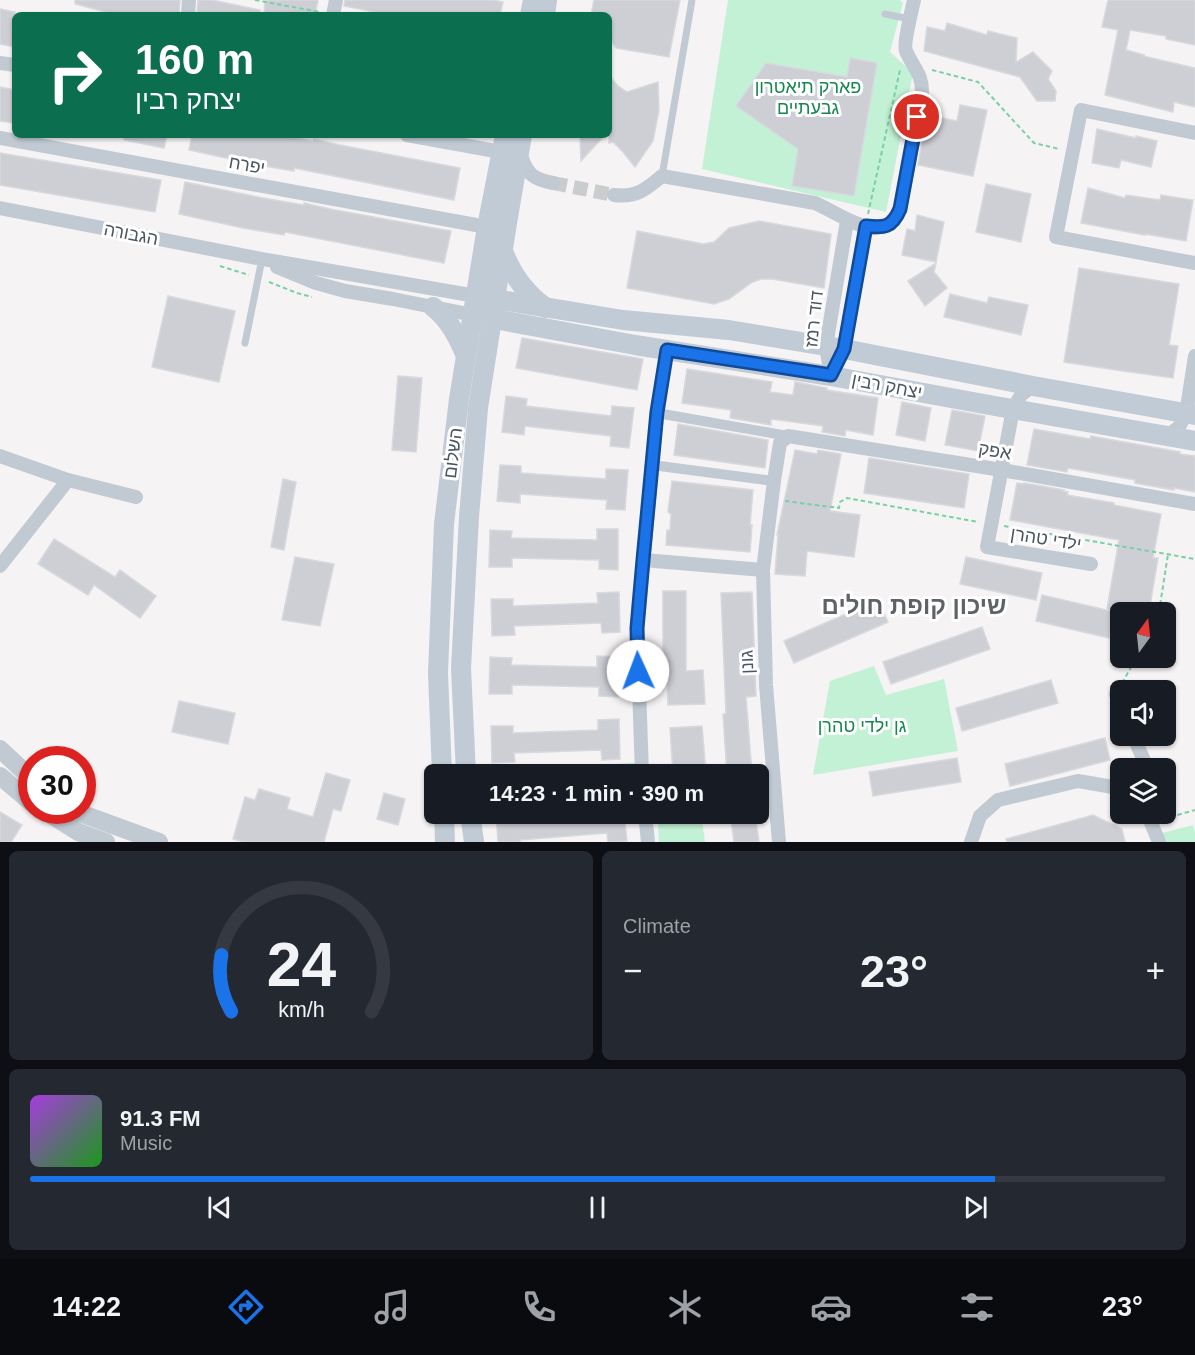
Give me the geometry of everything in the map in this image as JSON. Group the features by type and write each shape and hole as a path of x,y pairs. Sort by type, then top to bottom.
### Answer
{"main road":[{"name":"השלום","path":"466,764 461,668 469,517 478,408 492,319 481,303 487,227 512,144"},
{"name":"השלום","path":"442,764 438,673 444,525 466,356 481,303 503,251 512,144"},
{"path":"503,251 518,281 546,308"},
{"name":"יצחק רבין","path":"481,303 546,308 623,320 738,332 835,347 1190,414"},
{"path":"433,306 451,325 466,356"},
{"name":"יצחק רבין","path":"492,319 667,350 831,375 1195,441"},
{"path":"444,824 445,842"},
{"path":"472,824 474,842"}],"street":[{"path":"614,195 623,196 642,192 662,176 815,203 847,221 881,228 889,225 896,218 900,209 922,94 922,84 905,49 914,0"},
{"path":"1195,133 1081,110 1056,237 1195,264"},
{"name":"יפרח","path":"0,138 487,227"},
{"path":"442,138 512,144 532,176 553,183"},
{"name":"הגבורה","path":"0,208 481,303"},
{"name":"דוד רמז","path":"831,375 847,221"},
{"name":"דוד רמז","path":"835,347 866,226"},
{"name":"הגבורה","path":"262,259 294,275 345,291 433,306 481,303"},
{"path":"642,764 637,628 657,412 667,350"},
{"path":"1168,436 1190,414 1195,356"},
{"path":"1013,409 1021,395 1034,386"},
{"name":"ילדי טהרן","path":"1013,409 987,547 1090,564"},
{"name":"אפק","path":"657,412 1195,504"},
{"path":"652,465 774,481 780,443 788,436"},
{"path":"0,456 68,480 136,496"},
{"path":"0,566 68,480"},
{"name":"גונן","path":"774,481 763,570 766,685 779,842"},
{"path":"643,560 763,570"},
{"path":"0,748 18,765"},
{"path":"0,776 18,791"},
{"path":"971,842 980,816 998,800 1078,781 1110,786"},
{"path":"96,819 159,842"},
{"path":"65,824 78,832 106,842"},
{"path":"646,824 648,842"},
{"path":"1152,824 1159,842"}],"lane":[{"path":"662,176 692,0"},
{"path":"885,14 910,20"},
{"path":"245,342 262,259"}],"path":[{"path":"255,0 317,12"},
{"path":"866,226 905,49"},
{"path":"925,68 978,82 1034,143 1062,149"},
{"path":"214,264 318,298"},
{"path":"784,501 839,508 840,502 847,498 1195,559"},
{"path":"1161,602 1168,554"},
{"path":"1176,813 1195,810"}],"green space":[{"name":"פארק תיאטרון גבעתיים","path":"728,0 900,0 903,3 890,52 913,73 886,212 702,169"},
{"name":"גן ילדי טהרן","path":"874,666 886,695 944,679 958,751 813,775 830,681"},
{"path":"641,762 641,764 614,764"},
{"path":"658,824 703,824 705,842 659,842"},
{"path":"1193,825 1195,842 1161,842 1158,834"}],"building":[{"path":"75,0 180,0 179,12 106,12 75,4"},
{"path":"198,0 212,0 260,10 260,12 197,12"},
{"path":"265,0 318,0 316,12 264,12"},
{"path":"345,0 493,0 503,2 501,12 375,12 344,6"},
{"path":"594,0 680,0 669,57 616,48 612,42 612,12 592,12"},
{"path":"1108,0 1195,0 1195,45 1166,39 1166,36 1130,30 1126,50 1195,68 1195,107 1174,102 1173,112 1105,95 1118,30 1102,27"},
{"path":"0,9 15,12 12,12 12,46 0,44"},
{"path":"947,23 987,35 988,31 1017,38 1016,62 1033,52 1052,71 1048,79 1056,91 1055,101 1037,101 1020,77 924,51 927,27 945,31"},
{"path":"850,58 877,63 854,196 792,186 798,149 736,106 766,63 847,77"},
{"path":"612,79 627,92 658,82 659,110 653,141 635,167 613,142 609,143 609,138 612,138"},
{"path":"0,87 12,89 12,123 0,121"},
{"path":"960,105 987,110 973,176 918,165 927,115 957,121"},
{"path":"1097,129 1157,141 1151,167 1121,160 1119,168 1092,163"},
{"path":"124,138 166,138 164,148 124,140"},
{"path":"191,138 296,138 313,141 314,139 460,168 454,200 294,168 294,171 253,164 189,150"},
{"path":"580,138 602,138 581,161"},
{"path":"0,153 161,180 155,212 0,185"},
{"path":"185,182 451,231 444,263 285,232 284,235 243,228 179,214"},
{"path":"986,184 1031,194 1021,242 976,232"},
{"path":"1088,188 1125,198 1126,195 1160,200 1161,195 1193,200 1186,241 1081,223"},
{"path":"917,215 944,222 936,262 902,255 907,229 915,231"},
{"path":"759,221 831,234 824,288 761,279 751,283 729,299 714,304 627,288 637,231 703,244 714,242 729,228"},
{"path":"936,263 934,272 947,288 925,306 908,281"},
{"path":"1079,268 1179,284 1169,345 1178,346 1173,378 1064,362"},
{"path":"950,294 987,303 989,297 1028,305 1021,335 944,317"},
{"path":"168,296 235,311 219,382 152,367"},
{"path":"522,338 643,359 637,390 516,368"},
{"path":"687,369 772,382 770,392 793,395 795,382 878,398 873,435 846,430 845,436 822,432 823,426 771,419 771,425 730,418 731,410 682,403"},
{"path":"398,376 422,378 416,452 392,450"},
{"path":"506,396 527,399 526,406 611,416 612,406 634,408 629,448 610,446 611,436 525,426 524,435 502,432"},
{"path":"902,402 931,408 925,441 896,435"},
{"path":"952,410 985,416 978,451 945,445"},
{"path":"678,424 768,440 765,468 674,455"},
{"path":"1034,429 1090,439 1091,436 1195,456 1195,492 1135,483 1135,480 1068,468 1067,472 1027,465"},
{"path":"795,450 817,454 818,450 841,454 830,511 860,515 854,557 807,551 805,576 775,574 777,535"},
{"path":"869,458 969,474 964,508 864,493"},
{"path":"500,465 521,466 521,473 606,479 606,469 628,470 625,510 606,509 607,500 520,494 520,503 497,501"},
{"path":"283,479 296,482 284,550 271,547"},
{"path":"672,481 753,490 750,552 666,545 667,530 670,530 671,514 668,511"},
{"path":"1017,483 1064,490 1068,492 1067,495 1161,514 1153,558 1158,558 1151,602 1110,602 1110,610 1107,609 1119,540 1010,520"},
{"path":"597,529 618,529 618,570 599,569 599,560 512,558 512,567 489,567 490,530 512,531 511,538 597,540"},
{"path":"54,539 115,577 120,570 156,596 140,618 94,585 88,595 38,564"},
{"path":"295,557 334,564 320,626 282,620"},
{"path":"966,557 1042,573 1036,600 960,584"},
{"path":"663,591 686,591 686,671 703,670 705,704 668,705 666,661 663,661"},
{"path":"619,592 620,632 602,633 601,623 514,626 515,635 492,636 491,599 513,599 513,606 598,603 597,593"},
{"path":"752,592 756,696 746,697 751,764 726,764 721,593"},
{"path":"1042,595 1110,611 1110,634 1109,638 1036,621"},
{"path":"878,600 888,622 794,663 784,641"},
{"path":"982,627 990,649 891,684 883,662"},
{"path":"597,656 618,657 618,697 599,696 599,687 512,685 512,694 489,694 490,657 512,658 511,665 597,667"},
{"path":"1051,680 1058,703 962,731 956,708"},
{"path":"179,701 235,713 228,744 172,732"},
{"path":"619,719 620,759 602,760 601,750 514,753 515,762 492,763 491,726 513,726 513,733 598,730 598,720"},
{"path":"702,726 705,764 672,764 670,728"},
{"path":"1105,738 1110,760 1010,786 1005,764"},
{"path":"957,758 961,782 873,796 869,772"},
{"path":"326,773 350,780 341,811 333,809 324,842 243,842 233,839 245,797 255,800 259,789 290,798 287,809 313,817"},
{"path":"384,793 405,799 398,825 377,819"},
{"path":"0,812 22,825 11,842 0,842"},
{"path":"1093,815 1122,829 1125,842 1007,842 1006,839"},
{"path":"497,824 625,824 627,841 608,842 607,833 520,840 520,842 498,842"},
{"path":"732,824 757,824 759,842 734,842"}],"tunnel":[{"path":"553,183 614,195"}],"district":[{"name":"שיכון קופת חולים","path":"914,606"}],"route":[{"path":"638,671 637,628 643,560 657,412 667,350 831,375 844,349 866,226 881,228 889,225 896,218 900,209 917,117"}]}
